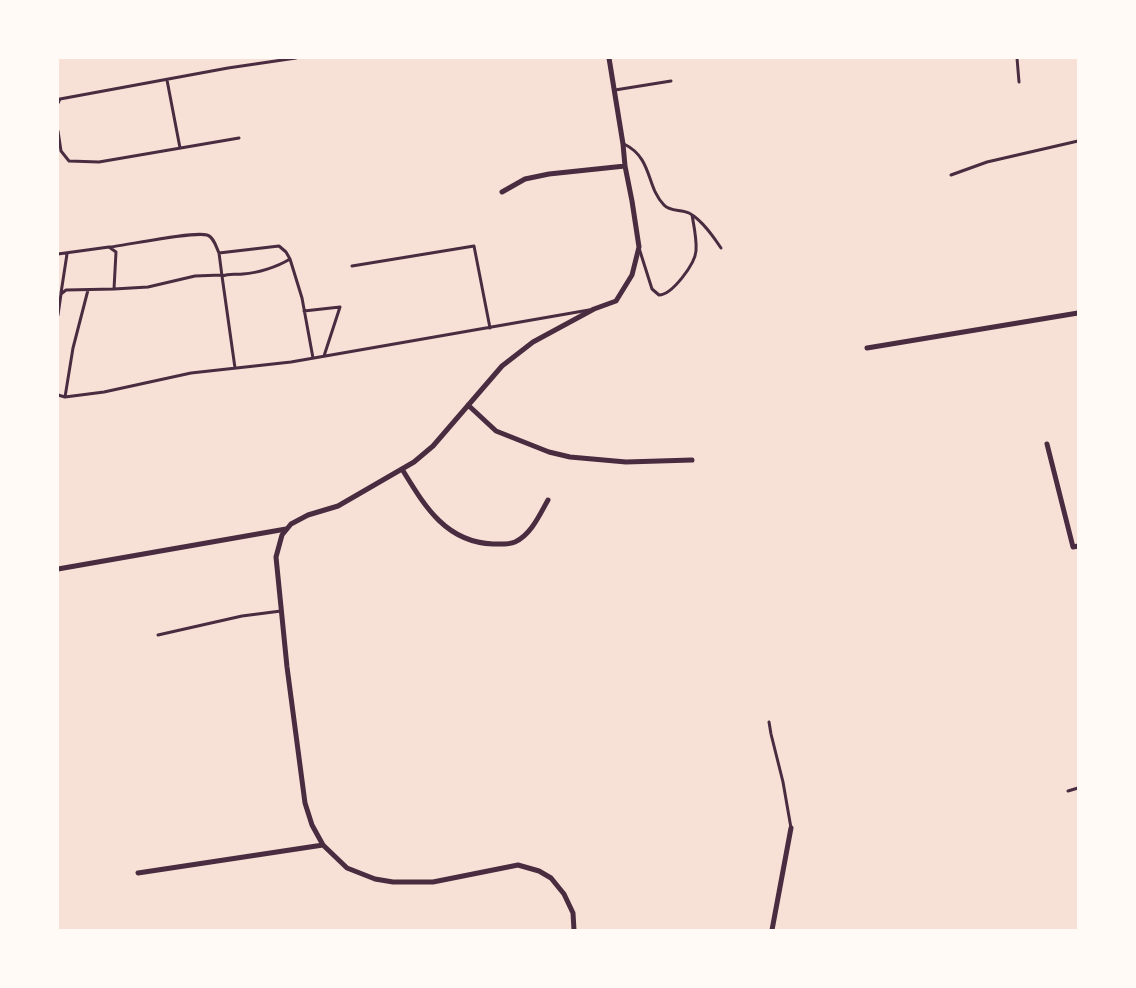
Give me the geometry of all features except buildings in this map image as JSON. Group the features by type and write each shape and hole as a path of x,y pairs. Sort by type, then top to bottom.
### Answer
{"street":[{"path":"574,930 573,913 564,894 551,878 539,871 518,865 433,882 393,882 375,879 347,868 323,845 312,825 305,803 287,667 276,557 282,535 291,524 308,515 338,506 414,462 434,446 502,366 533,342 594,309 616,300 632,275 639,247 609,58"},
{"path":"502,192 524,179 548,174 625,166"},
{"path":"867,348 1078,313"},
{"path":"468,405 496,431 549,452 570,457 626,462 692,460"},
{"path":"1047,444 1076,547"},
{"path":"402,469 423,505 442,524 461,536 482,544 516,542 532,527 548,500"},
{"path":"58,568 286,529"},
{"path":"772,930 791,828"},
{"path":"138,873 323,845"}],"lane":[{"path":"58,103 60,99 296,58"},
{"path":"1017,58 1019,82"},
{"path":"167,80 180,148"},
{"path":"614,90 671,81"},
{"path":"58,131 61,151 69,161 99,162 239,138"},
{"path":"951,175 987,162 1078,141"},
{"path":"623,144 632,149 644,163 655,191 663,204 692,215 722,248"},
{"path":"639,247 652,289 659,295 669,292 694,260 696,251 692,215"},
{"path":"58,254 189,235 207,235 214,241 219,253 235,368"},
{"path":"219,253 279,246 286,252 290,259 304,311 313,358"},
{"path":"352,266 474,246 490,328"},
{"path":"109,248 116,252 114,289"},
{"path":"58,315 67,254"},
{"path":"61,294 66,290 148,286 208,274 222,276 228,273 242,274 281,265 290,259"},
{"path":"65,397 73,348 88,290"},
{"path":"304,311 340,307 324,356"},
{"path":"58,395 65,397 104,392 191,373 313,358 594,309"},
{"path":"158,635 242,616 281,611"},
{"path":"769,722 783,782 791,828"},
{"path":"1068,791 1078,788"}]}
